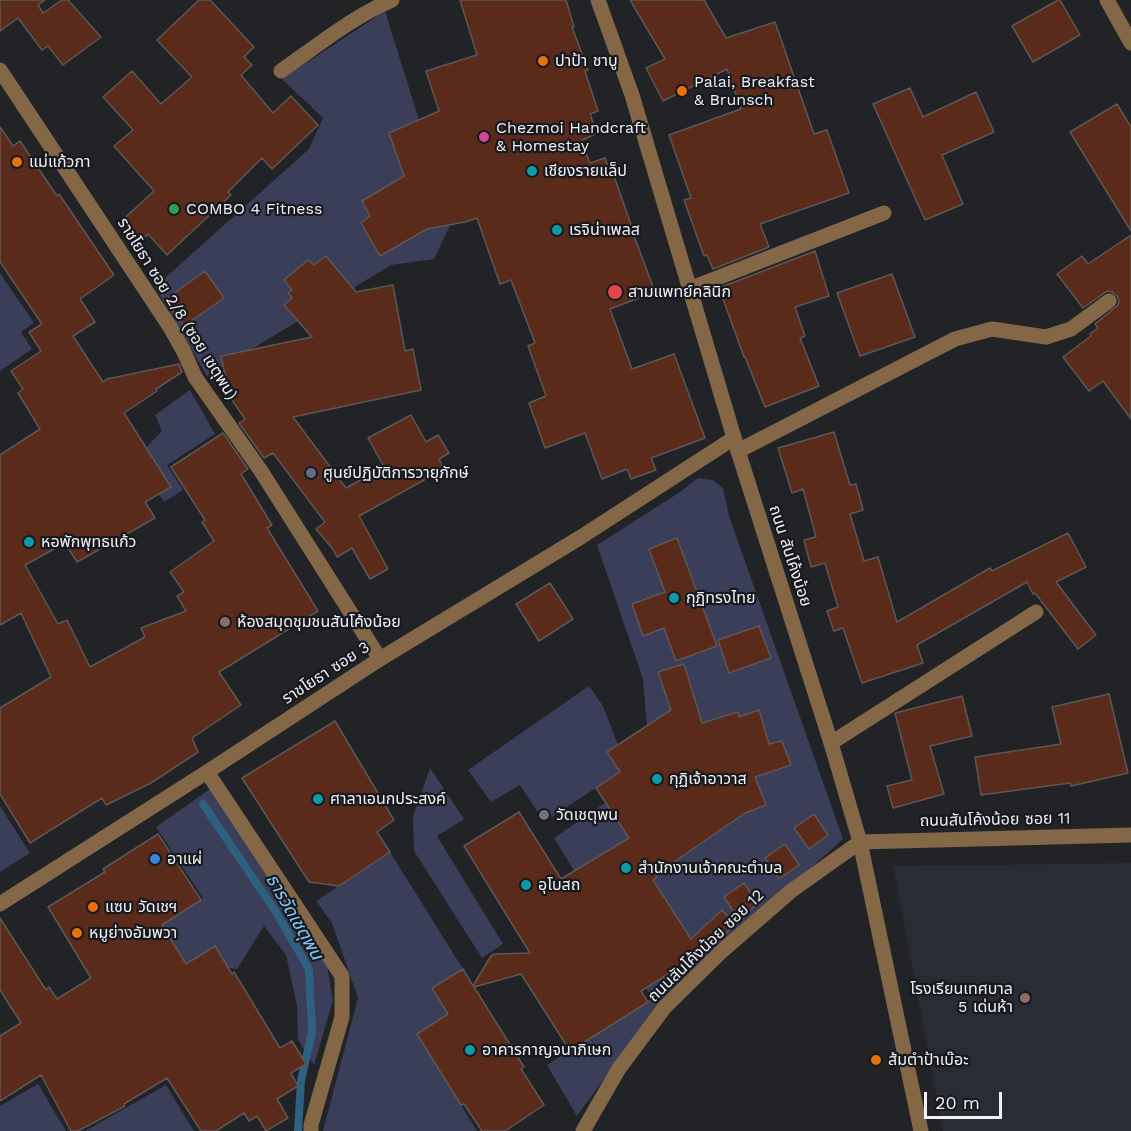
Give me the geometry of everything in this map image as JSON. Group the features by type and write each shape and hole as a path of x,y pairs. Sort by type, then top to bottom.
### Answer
{"street":[{"path":"281,71 353,21 392,0"},
{"name":"ถนน สันโค้งน้อย","path":"598,0 634,101 736,444 860,842 921,1131"},
{"path":"1107,0 1131,44"},
{"name":"ราชโยธา ซอย 2/8 (ซอย เชตุพน)","path":"0,70 165,318 195,377 261,471 380,659"},
{"path":"689,289 884,213"},
{"name":"ราชโยธา ซอย 3","path":"0,904 380,659 736,444 955,339 992,329 1046,337 1071,329 1109,301"},
{"path":"831,743 1036,612"},
{"path":"207,772 342,976 342,1017 311,1131"},
{"name":"ถนนสันโค้งน้อย ซอย 11","path":"860,842 1131,835"},
{"name":"ถนนสันโค้งน้อย ซอย 12","path":"583,1131 618,1071 664,1008 722,951 791,891 860,842"}],"shaded area":[{"path":"385,11 451,223 434,259 391,265 207,376 155,287 309,149 323,118 282,79"},
{"path":"0,273 34,323 21,332 32,349 0,371"},
{"path":"190,390 215,434 167,465 183,490 164,502 136,458 162,431 155,415"},
{"path":"698,478 713,480 723,488 729,516 843,839 657,1005 577,1116 547,1065 652,998 554,838 605,803 613,813 647,726 643,679 597,545"},
{"path":"589,686 603,706 618,745 607,752 620,772 544,822 520,785 491,802 468,770"},
{"path":"430,768 464,819 437,836 503,944 482,958 414,851 413,817"},
{"path":"210,789 326,960 333,1000 314,1065 298,1040 297,1006 286,955 264,926 237,969 228,968 214,946 186,964 162,924 203,898 156,827"},
{"path":"0,806 30,853 0,872"},
{"path":"390,852 463,969 432,988 448,1014 417,1034 477,1131 323,1131 358,998 332,923 316,901"},
{"name":"โรงเรียนเทศบาล 5 เด่นห้า","path":"1131,863 1131,1131 943,1131 893,866"},
{"path":"38,1084 66,1131 0,1131 0,1106"},
{"path":"166,1085 194,1131 85,1131"}],"building":[{"path":"0,0 45,0 38,5 43,13 62,0 68,0 101,37 63,65 48,46 42,50 18,18 0,31"},
{"path":"199,0 210,0 254,47 244,57 252,65 241,75 273,113 291,96 318,125 272,169 262,158 228,192 231,195 167,255 148,234 137,244 118,224 154,191 114,146 133,130 103,97 132,71 161,104 192,77 157,40"},
{"path":"460,0 566,0 598,111 590,114 597,133 581,141 590,163 605,158 612,177 614,176 655,292 610,309 632,369 674,354 705,438 651,458 656,470 631,479 627,469 602,479 585,433 545,448 529,403 546,396 528,346 535,343 511,280 500,284 477,218 427,229 380,256 361,223 370,216 362,201 404,176 389,133 439,111 426,71 477,55"},
{"path":"630,0 704,0 726,38 775,22 814,134 827,130 849,193 760,224 769,247 713,269 707,255 704,256 684,200 691,198 669,135 741,109 727,69 663,101 646,68 665,59"},
{"path":"1058,0 1080,35 1033,62 1012,26"},
{"path":"910,88 923,117 976,92 994,132 942,155 963,204 925,220 873,104"},
{"path":"1117,104 1131,127 1131,231 1070,132"},
{"path":"0,127 13,146 20,141 114,275 80,299 95,322 73,336 103,382 107,379 179,364 182,372 124,413 171,487 145,502 155,518 77,562 65,543 25,565 58,624 67,620 90,667 145,637 141,628 186,611 177,596 184,592 170,572 214,541 202,522 205,520 171,467 223,433 248,469 241,474 272,525 267,528 318,611 219,672 241,705 192,738 198,752 151,783 106,805 102,798 30,843 0,794 0,708 51,677 21,613 0,625 0,455 40,429 18,393 23,389 11,371 41,351 29,332 42,324 0,262"},
{"path":"1131,235 1131,419 1103,381 1089,391 1063,357 1091,336 1090,334 1098,328 1095,324 1118,305 1117,296 1107,291 1083,308 1057,274 1082,256 1088,264"},
{"path":"815,251 829,296 795,307 805,336 800,338 819,386 765,407 719,288"},
{"path":"326,256 356,292 393,285 405,351 413,349 421,390 293,417 346,488 384,467 368,438 411,415 426,442 438,435 449,453 439,459 444,469 359,516 388,569 370,579 352,548 337,557 316,529 325,522 273,453 264,458 239,423 245,419 230,397 221,356 312,337 284,305 292,298 288,293 292,290 284,280 308,260 314,265"},
{"path":"205,271 224,298 184,326 165,300"},
{"path":"892,274 915,337 860,356 837,293"},
{"path":"834,432 850,485 856,484 863,510 850,514 864,561 878,557 897,622 990,568 992,571 1068,533 1086,567 1056,582 1096,635 1078,649 1035,593 1033,594 1027,582 917,645 923,663 862,683 843,628 834,631 827,611 838,607 825,563 811,567 804,540 816,537 803,489 792,493 778,448"},
{"name":"กุฏิทรงไทย","path":"677,538 717,646 676,661 664,628 643,636 632,604 665,592 649,549"},
{"path":"550,583 573,619 539,641 516,604"},
{"path":"759,626 771,658 729,673 718,640"},
{"path":"684,664 702,723 738,712 739,717 759,710 769,744 782,741 791,765 755,777 766,805 745,813 655,875 657,877 653,880 691,939 722,910 735,924 713,946 641,991 648,1002 570,1051 521,974 474,987 524,1067 521,1069 544,1105 505,1131 482,1131 464,1104 461,1105 417,1034 448,1014 432,988 463,969 473,986 492,955 530,953 464,846 519,812 561,879 629,838 596,788 620,772 607,752 671,710 658,672"},
{"path":"1109,694 1128,773 1071,786 1070,783 981,795 975,757 1061,744 1052,707"},
{"path":"962,696 972,736 930,746 944,794 893,808 887,786 912,780 895,713"},
{"name":"ศาลาเอนกประสงค์","path":"335,721 394,820 377,832 390,852 339,886 309,882 242,778"},
{"path":"814,814 828,835 809,849 794,828"},
{"path":"158,834 201,900 162,925 186,964 215,946 232,974 234,972 280,1048 292,1041 306,1064 291,1073 298,1086 277,1099 288,1118 266,1131 257,1116 249,1121 244,1113 216,1131 201,1131 167,1078 124,1104 125,1106 78,1131 71,1131 41,1075 0,1101 0,1036 21,1023 0,990 0,918 46,990 49,987 57,999 91,978 48,907 105,872 103,869"},
{"path":"785,844 799,865 779,879 765,858"},
{"path":"744,883 758,904 738,918 724,897"}],"waterway":[{"name":"ธารวัดเชตุพน","path":"203,804 276,912 309,969 312,1032 301,1081 298,1131"}],"place":[{"name":"ปาป้า ชาบู","path":"543,61"},
{"name":"Palai, Breakfast & Brunsch","path":"682,91"},
{"name":"Chezmoi Handcraft & Homestay","path":"484,137"},
{"name":"แม่แก้วภา","path":"17,162"},
{"name":"เชียงรายแล็ป","path":"532,171"},
{"name":"COMBO 4 Fitness","path":"174,209"},
{"name":"เรจิน่าเพลส","path":"557,230"},
{"name":"สามแพทย์คลินิก","path":"615,292"},
{"name":"ศูนย์ปฏิบัติการวายุภักษ์","path":"311,473"},
{"name":"หอพักพุทธแก้ว","path":"29,542"},
{"name":"กุฏิทรงไทย","path":"674,598"},
{"name":"ห้องสมุดชุมชนสันโค้งน้อย","path":"225,622"},
{"name":"กุฏิเจ้าอาวาส","path":"657,779"},
{"name":"ศาลาเอนกประสงค์","path":"318,799"},
{"name":"วัดเชตุพน","path":"544,815"},
{"name":"อาแผ่","path":"155,859"},
{"name":"สำนักงานเจ้าคณะตำบล","path":"626,868"},
{"name":"อุโบสถ","path":"526,885"},
{"name":"แซบ วัดเชฯ","path":"93,907"},
{"name":"หมูย่างอัมพวา","path":"77,933"},
{"name":"โรงเรียนเทศบาล 5 เด่นห้า","path":"1025,998"},
{"name":"อาคารกาญจนาภิเษก","path":"470,1050"},
{"name":"ส้มตำป้าเบ๊อะ","path":"876,1060"}]}
